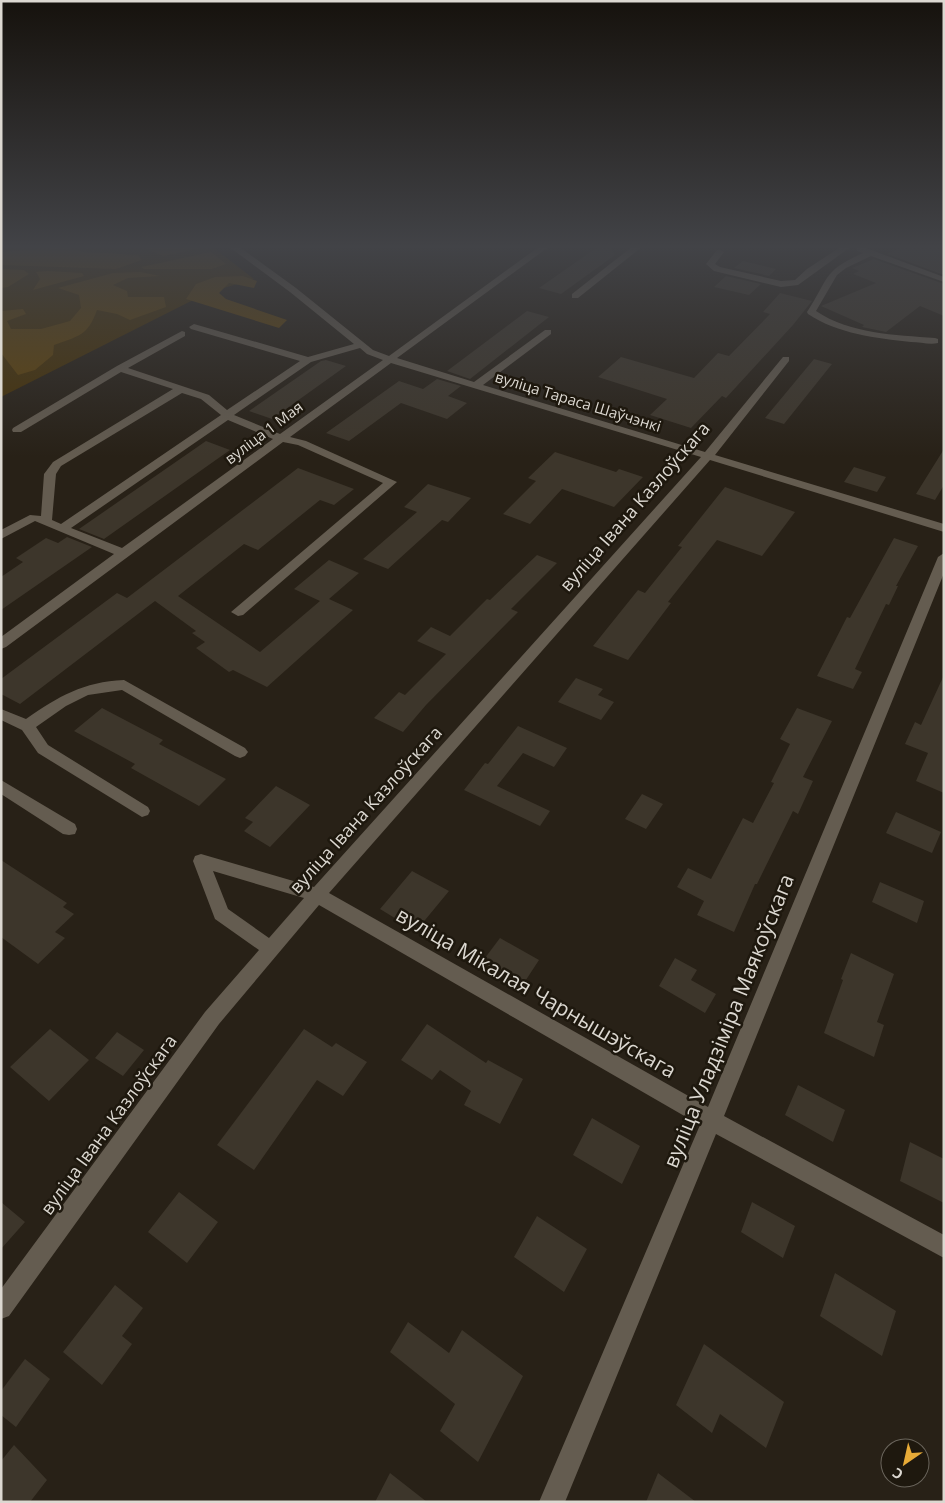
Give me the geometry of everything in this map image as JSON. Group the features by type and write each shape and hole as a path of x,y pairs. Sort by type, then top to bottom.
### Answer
{"street":[{"name":"вуліца Тараса Шаўчэнкі","path":"326,316 370,352 389,359 944,528"},
{"name":"вуліца 1 Мая","path":"1,644 449,316"},
{"path":"817,316 820,319 879,336 935,341"},
{"path":"194,327 308,360"},
{"path":"476,386 548,332"},
{"path":"17,430 120,368 182,334"},
{"path":"62,528 308,360 342,349 363,345"},
{"name":"вуліца Івана Казлоўскага","path":"1,1308 212,1018 316,895 707,457 786,359"},
{"path":"120,368 205,397 228,416 281,438 302,443 391,482 238,612"},
{"path":"46,522 50,474 57,464 181,389"},
{"path":"1,535 34,517 123,553"},
{"name":"вуліца Уладзіміра Маякоўскага","path":"552,1502 712,1121 944,557"},
{"path":"27,726 73,694 105,685 124,685 240,752"},
{"path":"1,714 27,726 43,750 142,811"},
{"path":"1,786 69,828"},
{"name":"вуліца Мікалая Чарнышэўскага","path":"271,949 222,914 201,861 316,895 712,1121 944,1247"}],"shaded area":[{"path":"1,316 161,316 1,397"},
{"path":"1,316 20,316 7,321 11,329 41,329 70,321 74,316 95,316 90,325 81,334 54,345 53,355 35,370 18,375 1,353"},
{"path":"122,316 141,316 130,320"},
{"path":"241,316 276,316 287,320 279,328"}],"building":[{"path":"520,316 549,317 470,379 447,371"},
{"path":"768,316 800,316 726,398 722,396 691,428 650,415 667,399 598,377 621,357 694,378 718,353 729,356"},
{"path":"844,316 907,316 886,332 862,327 864,325"},
{"path":"814,359 832,364 784,424 765,418"},
{"path":"326,360 346,366 272,419 249,411 321,361"},
{"path":"437,379 461,386 448,396 467,403 447,419 401,403 349,441 326,433 399,381 423,389"},
{"path":"206,441 230,450 104,539 79,529"},
{"path":"944,449 944,485 935,500 916,494"},
{"path":"555,452 616,472 619,469 643,477 614,507 562,489 530,524 503,514 536,481 528,478"},
{"path":"854,467 886,477 877,492 844,482"},
{"path":"298,468 354,489 334,505 320,500 258,550 244,544 178,596 260,652 320,601 294,589 329,560 359,573 329,599 353,610 267,687 233,670 229,672 196,648 205,642 192,633 196,631 155,601 20,704 1,694 1,679 117,593 127,598"},
{"path":"428,484 471,498 448,522 442,520 388,569 363,559 417,512 404,507"},
{"path":"725,487 795,512 762,556 717,540 668,602 671,603 628,660 593,646 638,590 645,593 682,547 678,546"},
{"path":"67,537 92,547 1,610 1,577 23,562 16,558 46,538 58,543"},
{"path":"894,538 918,546 896,586 898,586 889,605 886,604 855,669 862,672 853,689 817,676 847,617 850,618"},
{"path":"537,555 557,563 511,609 518,612 426,705 403,732 374,718 399,692 405,695 446,654 417,641 431,627 450,636 487,599 490,600"},
{"path":"944,675 944,793 916,781 928,753 905,744 915,722 921,725"},
{"path":"576,678 603,689 598,695 614,702 601,720 558,702"},
{"path":"102,708 163,740 159,744 226,779 199,806 131,768 135,764 74,731"},
{"path":"797,708 832,721 803,777 813,781 798,814 793,811 757,884 755,884 734,932 697,915 704,901 677,887 688,868 711,879 743,818 753,823 774,783 771,782 790,744 780,739"},
{"path":"518,726 567,748 554,767 523,753 497,786 550,811 540,826 464,790 485,763 488,764"},
{"path":"276,786 310,805 270,847 244,831 253,822 245,818"},
{"path":"642,794 663,804 646,829 625,819"},
{"path":"896,812 941,832 932,853 886,833"},
{"path":"1,860 67,903 63,907 74,914 55,932 65,938 38,964 1,937"},
{"path":"412,871 449,891 416,931 380,909"},
{"path":"880,882 924,901 917,923 872,902"},
{"path":"500,938 539,960 522,986 482,962"},
{"path":"851,953 894,974 877,1022 884,1025 874,1057 824,1033"},
{"path":"675,958 697,970 691,980 716,994 705,1013 659,986"},
{"path":"427,1024 486,1063 488,1060 523,1079 500,1124 464,1105 471,1091 440,1070 432,1080 401,1060"},
{"path":"50,1029 89,1060 49,1101 10,1067"},
{"path":"304,1029 332,1047 336,1043 367,1062 343,1096 317,1080 254,1170 217,1145"},
{"path":"117,1032 144,1050 123,1076 95,1058"},
{"path":"798,1085 845,1110 833,1142 785,1115"},
{"path":"592,1118 640,1146 622,1184 573,1155"},
{"path":"910,1142 944,1159 944,1203 900,1181"},
{"path":"179,1192 218,1222 187,1263 148,1232"},
{"path":"1,1202 25,1222 1,1249"},
{"path":"752,1202 795,1226 783,1258 741,1232"},
{"path":"537,1216 587,1249 564,1292 514,1257"},
{"path":"835,1273 896,1311 882,1356 820,1316"},
{"path":"115,1285 143,1308 122,1336 132,1344 102,1385 63,1352"},
{"path":"408,1322 449,1353 462,1330 523,1376 478,1462 440,1431 455,1404 390,1352"},
{"path":"704,1344 784,1402 766,1448 720,1414 712,1433 676,1405"},
{"path":"25,1359 50,1379 16,1427 1,1415 1,1391"},
{"path":"14,1445 47,1480 30,1502 1,1502 1,1461"},
{"path":"390,1473 427,1502 375,1502"},
{"path":"658,1473 696,1502 646,1502"}]}
